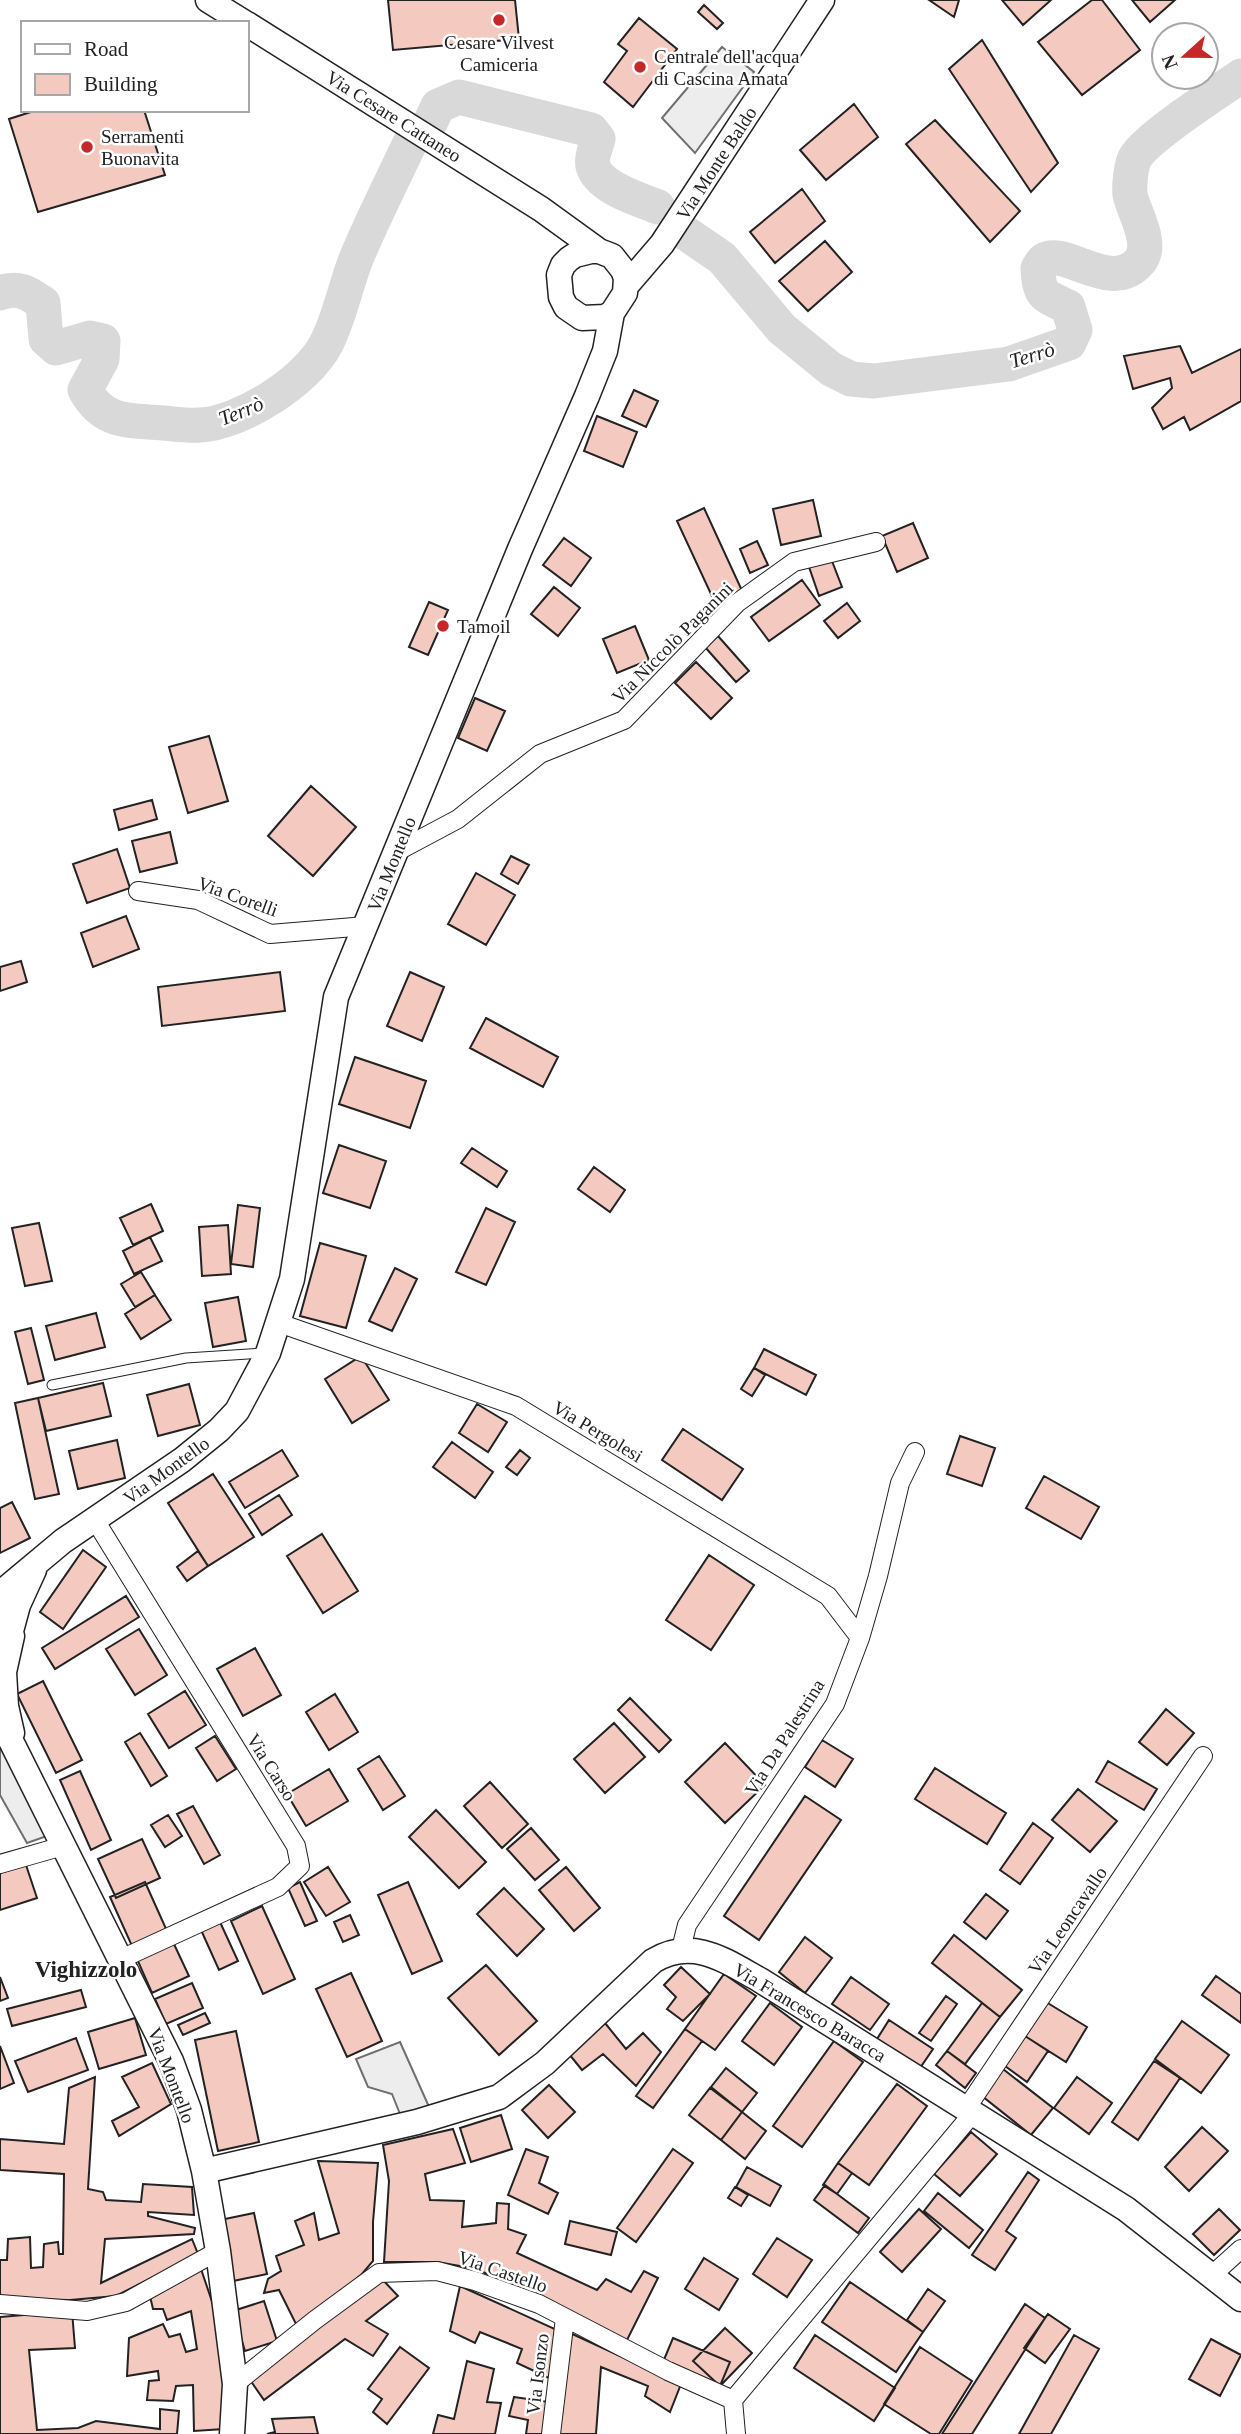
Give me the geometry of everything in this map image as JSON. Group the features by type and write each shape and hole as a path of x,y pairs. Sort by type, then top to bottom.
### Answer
{"street":[{"name":"Via Cesare Cattaneo","path":"208,0 243,21"},
{"name":"Via Monte Baldo","path":"626,286 663,244 822,0"},
{"name":"Via Cesare Cattaneo","path":"248,24 541,209 606,254"},
{"name":"Via Cesare Cattaneo","path":"541,209 558,241 563,265"},
{"path":"612,313 605,317 582,318 566,307 561,297 559,275 563,265 575,255 638,254 663,244"},
{"path":"606,254 623,270 626,286"},
{"name":"Via Montello","path":"0,1597 8,1587 63,1541 182,1460 219,1430 237,1411 268,1353 292,1279 333,1012 345,973 520,549 587,396 605,351 612,313 622,300 626,286"},
{"name":"Via Montello","path":"582,318 592,348 587,396"},
{"name":"Via Niccolò Paganini","path":"396,852 458,819 541,754 624,720 737,603 794,562 876,542"},
{"name":"Via Corelli","path":"138,891 198,900 270,933 366,926"},
{"name":"Via Pergolesi","path":"279,1323 516,1406 828,1596 860,1638"},
{"name":"Via Da Palestrina","path":"681,1949 687,1925 835,1704 860,1638 900,1483 915,1452"},
{"name":"Via Carso","path":"95,1520 296,1846 300,1866 278,1887 121,1959"},
{"name":"Via Montello","path":"14,1744 5,1690 5,1638 38,1563"},
{"name":"Via Montello","path":"0,1719 171,2061 189,2110 204,2171 218,2251 235,2384 232,2434"},
{"name":"Via Leoncavallo","path":"733,2400 969,2111 1203,1756"},
{"path":"0,1864 64,1846"},
{"path":"204,2171 417,2122 499,2097 545,2063 653,1961 666,1953 681,1949"},
{"name":"Via Francesco Baracca","path":"681,1949 694,1950 726,1961 760,1980 1126,2209 1241,2299"},
{"path":"1212,2276 1241,2249"},
{"path":"0,2304 87,2311 126,2302 218,2251"},
{"name":"Via Castello","path":"235,2384 379,2273 437,2271 539,2304 668,2371 733,2400"},
{"name":"Via Isonzo","path":"551,2434 565,2318"},
{"path":"733,2400 736,2434"}],"lane":[{"path":"52,1385 187,1358 268,1353"}],"shaded area":[{"path":"722,47 754,72 695,153 662,118"},
{"path":"0,1739 47,1836 27,1843 0,1795"},
{"path":"400,2042 430,2109 402,2119 392,2094 368,2087 356,2059"}],"building":[{"path":"388,0 515,0 519,39 393,50"},
{"path":"929,0 959,0 954,17"},
{"path":"1002,0 1051,0 1023,25"},
{"path":"1092,0 1102,0 1140,50 1082,95 1038,42"},
{"path":"1132,0 1175,0 1150,21"},
{"path":"704,5 723,23 717,29 698,12"},
{"name":"Centrale dell'acqua di Cascina Amata","path":"639,18 677,49 633,107 604,82 627,51 618,44"},
{"path":"982,40 1058,163 1031,192 949,69"},
{"path":"854,104 878,137 826,180 800,150"},
{"name":"Serramenti Buonavita","path":"31,112 145,112 165,175 38,212 9,119"},
{"path":"935,120 1020,211 990,242 906,144"},
{"path":"802,189 825,221 775,263 750,232"},
{"path":"825,241 852,272 808,311 779,281"},
{"path":"1180,346 1192,373 1241,349 1241,401 1190,430 1184,417 1163,429 1152,408 1172,388 1170,378 1133,389 1124,356"},
{"path":"634,390 658,401 646,427 622,416"},
{"path":"597,416 637,432 623,467 584,451"},
{"path":"813,500 821,536 781,545 773,509"},
{"path":"704,508 744,595 717,607 677,521"},
{"path":"913,523 928,558 897,572 882,536"},
{"path":"564,538 591,558 571,586 543,565"},
{"path":"757,541 768,565 750,573 740,549"},
{"path":"830,556 842,587 819,596 808,564"},
{"path":"802,580 820,605 769,641 751,617"},
{"path":"554,587 580,608 558,636 531,614"},
{"path":"429,602 448,610 428,655 409,647"},
{"path":"847,603 860,621 838,638 824,621"},
{"path":"635,626 649,660 617,673 603,639"},
{"path":"718,636 749,671 736,682 705,647"},
{"path":"696,662 732,698 711,719 675,683"},
{"path":"475,698 505,711 487,751 458,738"},
{"path":"209,736 228,801 188,813 169,747"},
{"path":"311,786 356,827 313,876 268,836"},
{"path":"152,800 157,819 119,830 114,810"},
{"path":"170,832 177,863 140,872 132,841"},
{"path":"117,849 130,888 87,903 73,864"},
{"path":"511,856 529,865 518,884 501,874"},
{"path":"476,873 515,895 486,945 448,924"},
{"path":"126,916 139,949 93,967 81,933"},
{"path":"21,961 27,982 0,991 0,967"},
{"path":"280,972 285,1011 162,1026 158,987"},
{"path":"410,972 444,987 422,1041 387,1026"},
{"path":"486,1018 558,1057 543,1087 470,1048"},
{"path":"355,1057 426,1081 410,1128 339,1104"},
{"path":"339,1145 386,1161 370,1208 323,1193"},
{"path":"472,1148 507,1171 497,1187 461,1163"},
{"path":"594,1167 625,1190 610,1212 578,1189"},
{"path":"151,1204 163,1231 133,1245 120,1218"},
{"path":"238,1205 260,1208 253,1267 231,1264"},
{"path":"486,1208 515,1222 486,1285 456,1272"},
{"path":"39,1223 52,1281 25,1286 12,1228"},
{"path":"228,1225 231,1274 202,1276 199,1227"},
{"path":"150,1237 162,1261 134,1274 123,1251"},
{"path":"320,1243 366,1256 346,1328 300,1316"},
{"path":"395,1268 417,1279 392,1331 369,1321"},
{"path":"141,1272 155,1295 135,1307 121,1284"},
{"path":"155,1295 171,1320 141,1339 125,1314"},
{"path":"238,1297 246,1341 213,1347 205,1303"},
{"path":"96,1313 105,1347 55,1360 46,1326"},
{"path":"31,1328 44,1380 28,1384 15,1332"},
{"path":"764,1349 816,1375 806,1395 754,1368"},
{"path":"361,1356 389,1400 352,1423 325,1379"},
{"path":"754,1368 765,1375 752,1396 741,1389"},
{"path":"103,1383 111,1416 46,1431 38,1398"},
{"path":"189,1384 200,1425 158,1436 147,1395"},
{"path":"38,1398 59,1494 35,1499 15,1403"},
{"path":"477,1404 507,1422 488,1452 459,1433"},
{"path":"683,1429 743,1469 722,1500 662,1460"},
{"path":"960,1436 995,1448 982,1486 947,1474"},
{"path":"117,1440 125,1478 78,1489 69,1451"},
{"path":"452,1442 493,1472 475,1498 433,1467"},
{"path":"282,1450 298,1476 245,1508 229,1482"},
{"path":"520,1450 530,1458 517,1475 506,1467"},
{"path":"213,1474 254,1537 208,1566 168,1503"},
{"path":"1044,1476 1099,1507 1081,1539 1026,1508"},
{"path":"279,1495 292,1515 262,1535 249,1514"},
{"path":"12,1502 30,1538 0,1553 0,1508"},
{"path":"322,1534 358,1591 323,1613 287,1556"},
{"path":"83,1550 106,1567 63,1629 40,1612"},
{"path":"198,1551 208,1566 187,1581 177,1567"},
{"path":"709,1555 754,1585 711,1650 666,1620"},
{"path":"126,1596 139,1617 55,1669 42,1648"},
{"path":"139,1629 167,1675 135,1695 106,1649"},
{"path":"255,1648 281,1695 243,1716 217,1669"},
{"path":"43,1681 82,1760 56,1773 17,1694"},
{"path":"185,1691 206,1725 169,1748 148,1714"},
{"path":"335,1694 358,1732 329,1750 306,1712"},
{"path":"630,1698 671,1740 659,1752 618,1710"},
{"path":"1166,1709 1194,1733 1167,1765 1139,1742"},
{"path":"614,1723 645,1757 605,1793 574,1759"},
{"path":"140,1733 167,1776 151,1786 125,1742"},
{"path":"215,1736 236,1769 217,1781 196,1748"},
{"path":"822,1740 853,1759 835,1787 805,1767"},
{"path":"725,1743 765,1785 725,1823 685,1782"},
{"path":"379,1756 405,1796 383,1810 358,1769"},
{"path":"1108,1761 1157,1789 1144,1810 1096,1782"},
{"path":"935,1768 1006,1813 987,1844 915,1799"},
{"path":"329,1769 348,1801 306,1826 287,1794"},
{"path":"80,1771 111,1840 91,1850 60,1780"},
{"path":"490,1782 528,1824 502,1848 464,1806"},
{"path":"1078,1789 1117,1821 1090,1852 1052,1820"},
{"path":"805,1796 841,1820 759,1940 724,1916"},
{"path":"193,1806 220,1855 204,1864 177,1814"},
{"path":"436,1810 486,1862 459,1888 409,1837"},
{"path":"168,1815 182,1836 165,1847 151,1825"},
{"path":"1033,1823 1053,1838 1020,1884 1000,1870"},
{"path":"531,1828 559,1860 535,1880 507,1849"},
{"path":"142,1839 160,1878 116,1898 98,1859"},
{"path":"26,1865 37,1898 0,1910 0,1873"},
{"path":"328,1867 350,1902 326,1916 304,1882"},
{"path":"566,1867 600,1908 574,1931 539,1890"},
{"path":"145,1882 167,1931 132,1946 110,1897"},
{"path":"300,1882 317,1921 305,1926 288,1888"},
{"path":"408,1882 442,1961 412,1974 378,1895"},
{"path":"504,1888 544,1929 517,1956 477,1914"},
{"path":"986,1894 1008,1911 986,1939 964,1922"},
{"path":"262,1906 295,1979 263,1994 231,1921"},
{"path":"350,1915 359,1935 343,1942 334,1922"},
{"path":"220,1922 238,1961 219,1970 201,1930"},
{"path":"954,1935 1022,1990 1000,2017 932,1963"},
{"path":"805,1937 832,1958 805,1993 779,1972"},
{"path":"173,1942 189,1976 152,1993 137,1959"},
{"path":"486,1965 537,2021 499,2055 448,1998"},
{"path":"681,1967 710,1994 683,2021 667,2009 676,1997 664,1985"},
{"path":"351,1973 382,2041 347,2057 316,1989"},
{"path":"724,1974 756,1996 715,2050 685,2029"},
{"path":"1216,1976 1241,1994 1241,2023 1202,1995"},
{"path":"0,1977 8,1998 0,2001"},
{"path":"851,1977 889,2004 870,2030 832,2004"},
{"path":"192,1983 203,2008 166,2024 155,1999"},
{"path":"81,1990 86,2007 12,2026 7,2009"},
{"path":"946,1996 957,2004 931,2041 919,2033"},
{"path":"1046,2002 1087,2027 1066,2062 1025,2036"},
{"path":"770,2003 802,2027 774,2065 742,2041"},
{"path":"982,2003 1000,2017 965,2064 947,2051"},
{"path":"205,2013 210,2023 183,2035 178,2025"},
{"path":"135,2018 146,2055 99,2069 88,2032"},
{"path":"889,2020 933,2049 920,2068 877,2039"},
{"path":"1182,2021 1229,2055 1201,2093 1155,2059"},
{"path":"605,2023 626,2049 643,2033 661,2052 636,2086 603,2054 582,2070 569,2054"},
{"path":"685,2029 702,2041 653,2108 636,2096"},
{"path":"236,2031 259,2142 218,2151 195,2040"},
{"path":"1025,2036 1048,2051 1027,2082 1005,2066"},
{"path":"76,2038 88,2070 28,2092 15,2061"},
{"path":"834,2041 863,2062 802,2147 773,2126"},
{"path":"0,2046 14,2083 0,2089"},
{"path":"947,2051 976,2073 965,2088 936,2065"},
{"path":"1154,2061 1180,2078 1138,2140 1112,2122"},
{"path":"152,2063 171,2104 119,2136 112,2121 139,2107 122,2077"},
{"path":"726,2068 757,2093 742,2112 711,2087"},
{"path":"1003,2069 1053,2108 1031,2135 982,2096"},
{"path":"95,2077 88,2189 103,2192 106,2200 141,2202 143,2184 192,2187 194,2215 148,2212 148,2216 195,2228 194,2234 105,2239 101,2283 192,2239 198,2254 116,2296 70,2300 0,2299 0,2260 7,2260 8,2239 30,2237 31,2268 43,2267 44,2244 58,2242 59,2254 63,2254 64,2174 0,2170 0,2139 64,2144 69,2088"},
{"path":"1077,2077 1112,2103 1089,2134 1054,2108"},
{"path":"897,2084 927,2106 869,2185 838,2163"},
{"path":"549,2085 575,2112 548,2138 522,2110"},
{"path":"710,2088 742,2112 721,2140 689,2115"},
{"path":"742,2112 766,2131 745,2159 721,2140"},
{"path":"501,2115 512,2149 471,2162 460,2128"},
{"path":"1202,2127 1228,2151 1189,2191 1165,2167"},
{"path":"453,2129 465,2163 425,2174 430,2200 464,2201 462,2227 496,2223 497,2203 509,2204 508,2229 526,2235 517,2253 597,2290 606,2279 631,2292 644,2271 658,2278 626,2342 477,2269 437,2262 384,2262 389,2181 383,2145"},
{"path":"971,2132 997,2154 960,2196 934,2174"},
{"path":"526,2149 548,2157 539,2183 558,2193 548,2214 508,2195"},
{"path":"673,2149 693,2163 636,2242 617,2228"},
{"path":"318,2161 378,2163 373,2261 362,2274 298,2328 279,2290 264,2293 268,2279 281,2271 276,2256 304,2245 295,2221 314,2213 319,2240 339,2233"},
{"path":"838,2163 852,2173 837,2194 823,2185"},
{"path":"747,2167 781,2186 770,2206 736,2187"},
{"path":"1028,2172 1039,2180 1006,2231 1016,2238 995,2270 972,2255"},
{"path":"825,2185 869,2218 858,2233 814,2200"},
{"path":"735,2187 748,2195 741,2206 728,2198"},
{"path":"938,2193 983,2230 969,2248 924,2211"},
{"path":"919,2209 941,2229 902,2272 880,2252"},
{"path":"1219,2209 1240,2230 1214,2255 1193,2234"},
{"path":"254,2213 267,2274 233,2281 220,2220"},
{"path":"570,2221 617,2232 611,2255 565,2244"},
{"path":"777,2238 812,2260 787,2297 753,2274"},
{"path":"704,2258 738,2279 719,2310 685,2289"},
{"path":"200,2266 227,2346 224,2429 194,2431 193,2385 176,2386 173,2401 147,2400 149,2381 159,2380 158,2371 127,2376 129,2338 163,2324 169,2337 180,2334 186,2352 197,2349 191,2311 167,2320 163,2309 153,2309 149,2292"},
{"path":"382,2279 398,2296 366,2321 388,2334 373,2356 345,2339 264,2400 250,2380"},
{"path":"850,2282 923,2332 896,2372 822,2322"},
{"path":"460,2286 557,2330 549,2378 517,2363 522,2349 480,2332 475,2343 450,2331"},
{"path":"928,2289 945,2301 923,2332 907,2320"},
{"path":"264,2301 277,2341 245,2351 233,2311"},
{"path":"1025,2304 1045,2318 972,2434 942,2434"},
{"path":"72,2311 75,2348 29,2350 37,2430 78,2428 96,2421 160,2429 160,2409 179,2411 177,2434 0,2434 0,2317"},
{"path":"1048,2314 1070,2329 1045,2363 1024,2348"},
{"path":"725,2328 752,2353 720,2386 693,2361"},
{"path":"568,2332 681,2384 670,2412 645,2396 648,2386 601,2367 596,2434 559,2434"},
{"path":"815,2335 895,2388 874,2421 794,2368"},
{"path":"1074,2335 1099,2349 1051,2434 1019,2434"},
{"path":"673,2338 730,2362 720,2386 663,2362"},
{"path":"1211,2339 1241,2355 1220,2396 1189,2379"},
{"path":"400,2347 429,2368 387,2424 373,2412 382,2399 368,2389"},
{"path":"920,2347 972,2381 939,2434 931,2434 884,2404"},
{"path":"467,2361 494,2369 487,2402 501,2403 495,2434 433,2434 438,2415 454,2419"},
{"path":"514,2397 549,2402 547,2434 526,2434 528,2420 509,2416"},
{"path":"314,2417 318,2434 267,2434 275,2432 272,2419"}],"waterway":[{"name":"Terrò","path":"687,234 722,258 782,329 831,369 851,379 874,381 1009,364 1069,343 1075,330 1068,307 1048,297 1042,290 1038,268 1044,260 1064,259 1103,272 1116,273 1129,270 1140,261 1144,254 1144,237 1130,195 1131,170 1135,158 1168,127 1241,76"},
{"name":"Terrò","path":"431,121 438,106 459,97 591,130 598,139 593,166 603,181 621,192 658,207"},
{"name":"Terrò","path":"0,293 12,290 23,292 43,303 46,339 56,348 90,338 103,341 102,359 85,390 92,401 109,415 128,420 191,425 234,417 271,398 289,385 317,358 326,344 356,259 410,143"}],"place":[{"name":"Cesare Vilvest Camiceria","path":"499,20"},
{"name":"Centrale dell'acqua di Cascina Amata","path":"640,67"},
{"name":"Serramenti Buonavita","path":"87,147"},
{"name":"Tamoil","path":"443,626"}],"district":[{"name":"Vighizzolo","path":"86,1969"}]}
